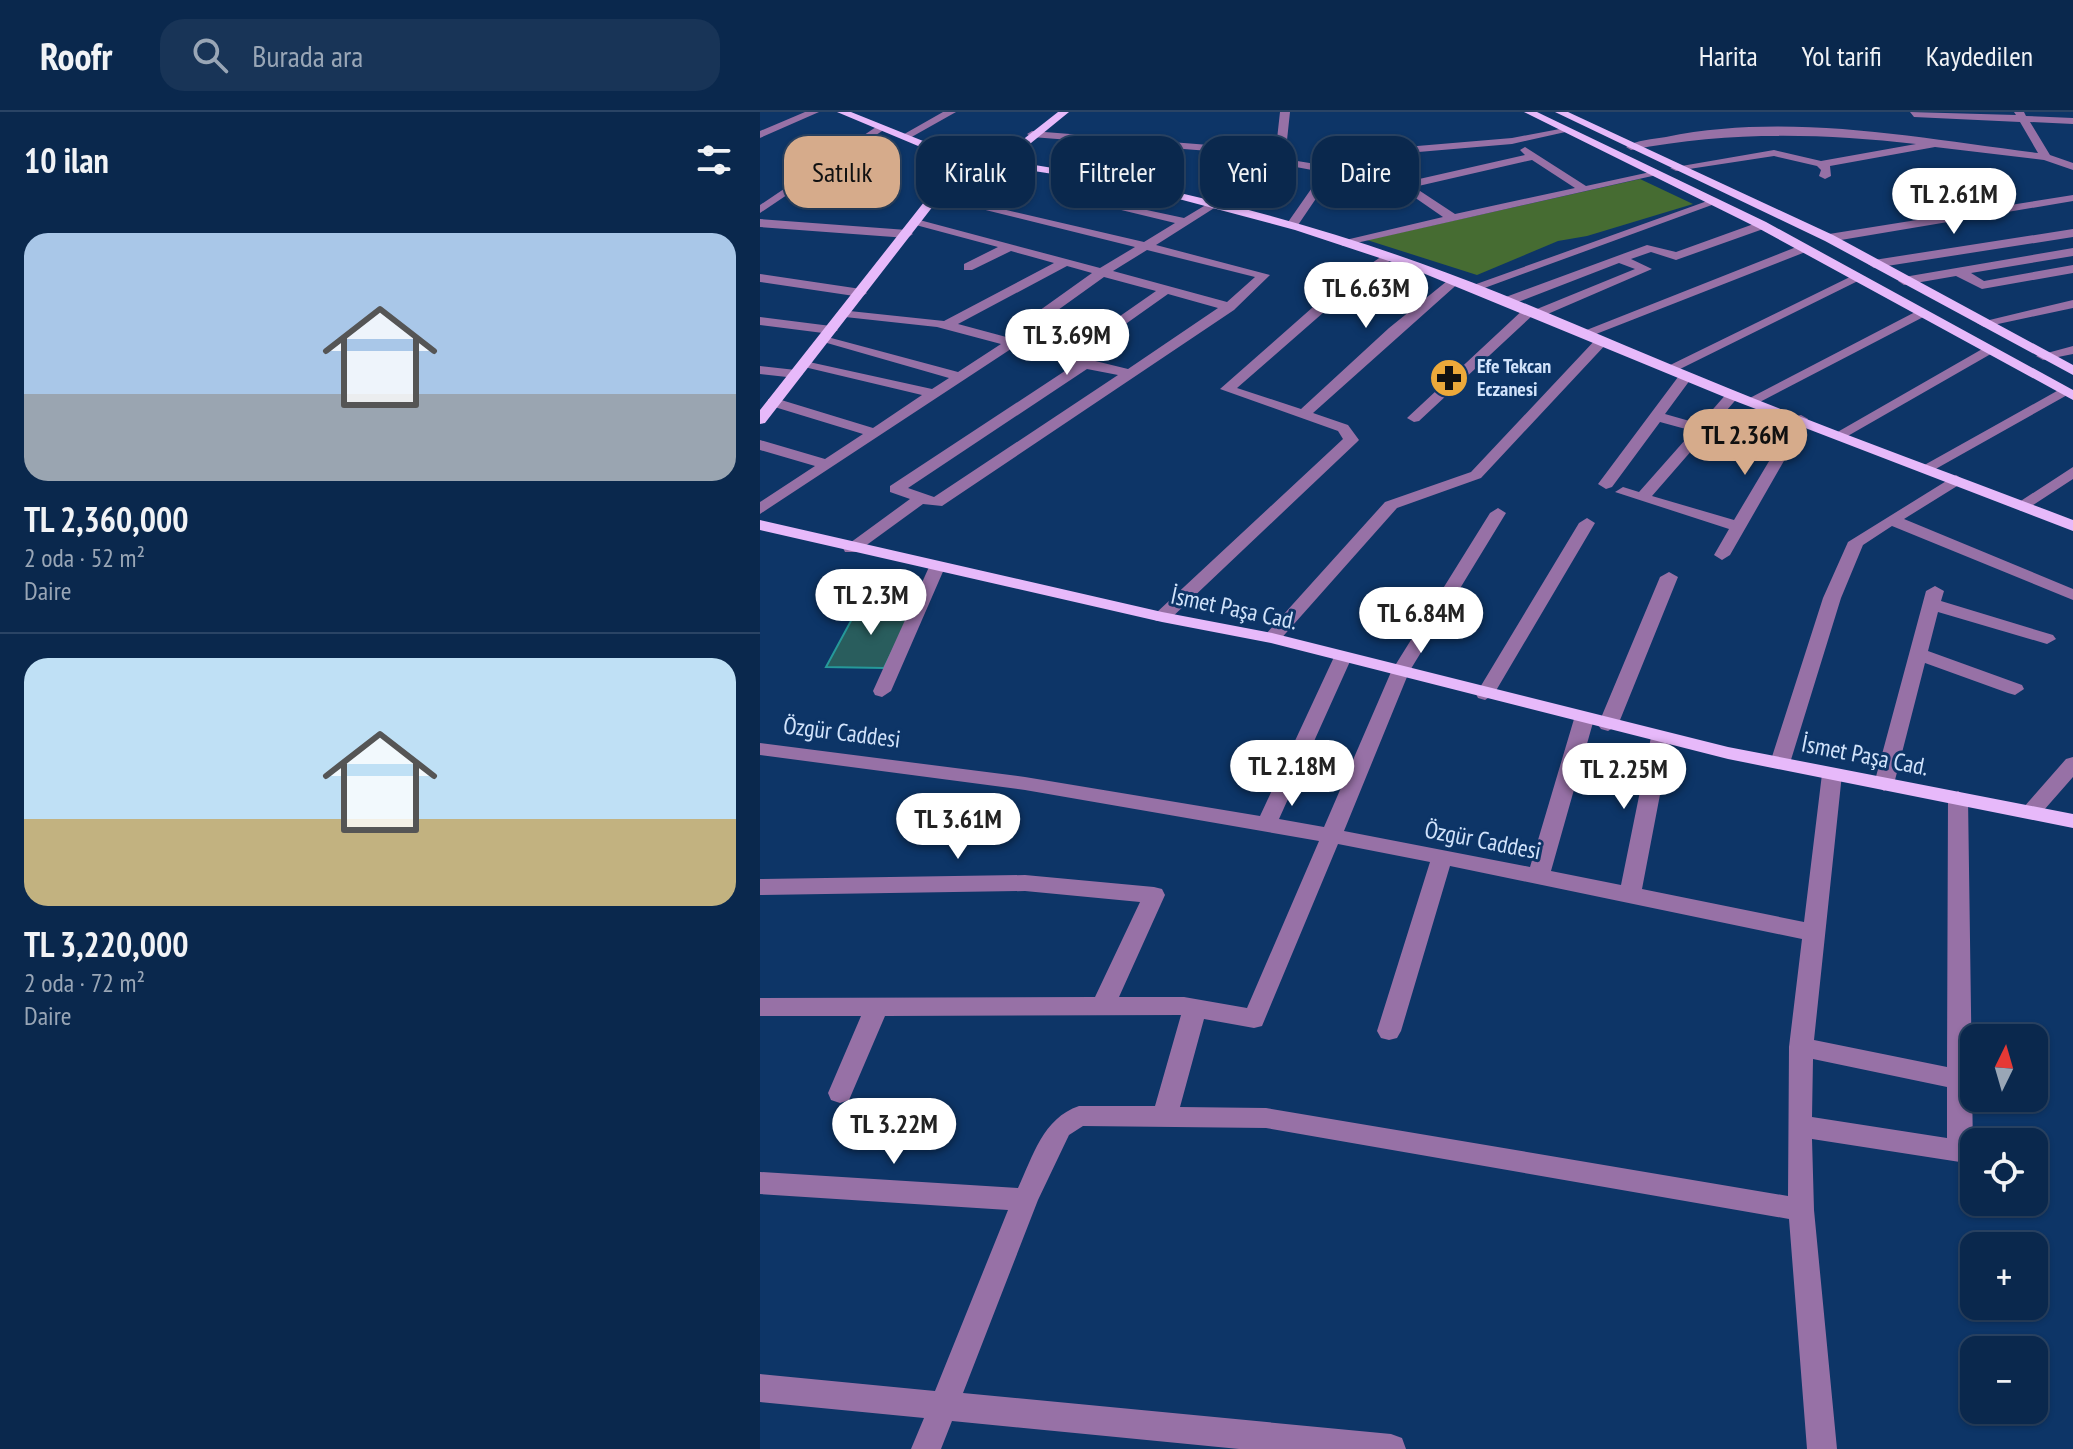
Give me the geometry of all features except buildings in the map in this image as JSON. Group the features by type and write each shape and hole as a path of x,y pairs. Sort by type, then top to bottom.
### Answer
{"main road":[{"path":"842,112 916,141"},
{"path":"1030,136 1064,112"},
{"path":"1529,112 1762,225 2069,394"},
{"path":"1560,112 1829,238 2073,371"},
{"path":"760,420 926,208"},
{"path":"1225,208 1292,225 1456,280 1733,395 1841,434 2073,526"},
{"name":"İsmet Paşa Cad.","path":"760,525 1162,617 1272,638 1661,737 2073,821"}],"street":[{"path":"760,135 766,126 814,112"},
{"path":"864,122 884,112"},
{"path":"904,137 951,112"},
{"path":"1282,136 1285,112"},
{"path":"1921,137 1914,113 2073,121"},
{"path":"2021,116 2046,157"},
{"path":"1724,118 1774,153 1823,170 1947,142"},
{"path":"1631,147 1676,131 1793,121 2046,157 2073,167"},
{"path":"760,210 880,129"},
{"path":"1419,149 1512,141 1565,131"},
{"path":"1032,134 1200,147"},
{"path":"1512,141 1582,188"},
{"path":"1676,168 1774,153"},
{"path":"1451,217 1408,188 1410,184 1535,156"},
{"path":"1343,242 1655,174"},
{"path":"1292,225 1312,196"},
{"path":"1829,238 2073,198"},
{"path":"1474,287 1714,202"},
{"path":"990,208 1264,275 1229,307 936,503 896,489 1085,364"},
{"path":"1122,208 1187,222"},
{"path":"760,509 1014,342 1055,321 1041,316 1104,271 1208,208"},
{"path":"916,221 1229,307"},
{"path":"760,223 907,234"},
{"path":"1508,301 1651,248 1676,256 1762,225"},
{"path":"1874,264 2073,233"},
{"path":"968,267 1011,246"},
{"path":"1586,333 1804,248"},
{"path":"1904,281 2073,252"},
{"path":"1162,617 1351,440 1343,428 1227,389 1335,295 1389,257"},
{"path":"1414,418 1534,312 1646,269 1619,259"},
{"path":"946,325 1067,261"},
{"path":"1959,272 1982,285 2073,269"},
{"path":"1669,369 1860,277"},
{"path":"760,278 861,293"},
{"path":"1304,414 1394,331 1456,280"},
{"path":"1069,358 1167,289"},
{"path":"1984,323 2073,304"},
{"path":"845,313 946,325 1085,364 1129,373"},
{"path":"1751,401 1924,313"},
{"path":"760,321 828,334 960,377"},
{"path":"1272,638 1391,505 1476,475 1602,341"},
{"path":"2043,356 2073,350"},
{"path":"1841,434 1989,351"},
{"path":"760,370 801,369 934,394"},
{"path":"1606,484 1686,376"},
{"path":"1927,468 2069,394"},
{"path":"1642,498 1733,395"},
{"path":"773,402 875,433"},
{"path":"1656,416 1703,429"},
{"path":"1722,555 1801,419"},
{"path":"760,445 826,464"},
{"path":"2021,506 2073,472"},
{"path":"1780,763 1832,598 1856,542 1956,480"},
{"path":"1623,492 1739,527"},
{"path":"851,548 920,499"},
{"path":"760,1007 1195,1008 1254,1019 1400,672 1498,513"},
{"path":"1891,520 2073,595"},
{"path":"1485,694 1587,523"},
{"path":"882,691 937,567"},
{"path":"1608,725 1669,577"},
{"path":"1884,784 1934,597 2047,639"},
{"path":"1919,654 2015,689"},
{"path":"1265,826 1343,657"},
{"path":"1538,877 1584,719"},
{"path":"1630,894 1661,737"},
{"name":"Özgür Caddesi","path":"760,749 876,761 1265,826 1630,894 1815,933"},
{"path":"2030,813 2073,764"},
{"path":"1822,1449 1801,1210 1799,1126 1801,1047 1832,774"},
{"path":"1799,1126 1960,1151 1958,798"},
{"path":"1389,1031 1442,858"},
{"path":"760,887 1025,883 1154,895 1103,1006"},
{"path":"840,1093 877,1006"},
{"path":"1165,1116 1195,1008"},
{"path":"1801,1047 1959,1079"},
{"path":"926,1449 1025,1200 1060,1128 1079,1116 1266,1118 1801,1210"},
{"path":"760,1183 1025,1200"},
{"path":"760,1388 1391,1449"}],"green space":[{"path":"1640,179 1693,204 1587,236 1558,241 1477,275 1367,240"}],"place":[{"name":"Efe Tekcan Eczanesi","path":"1449,378"}]}
